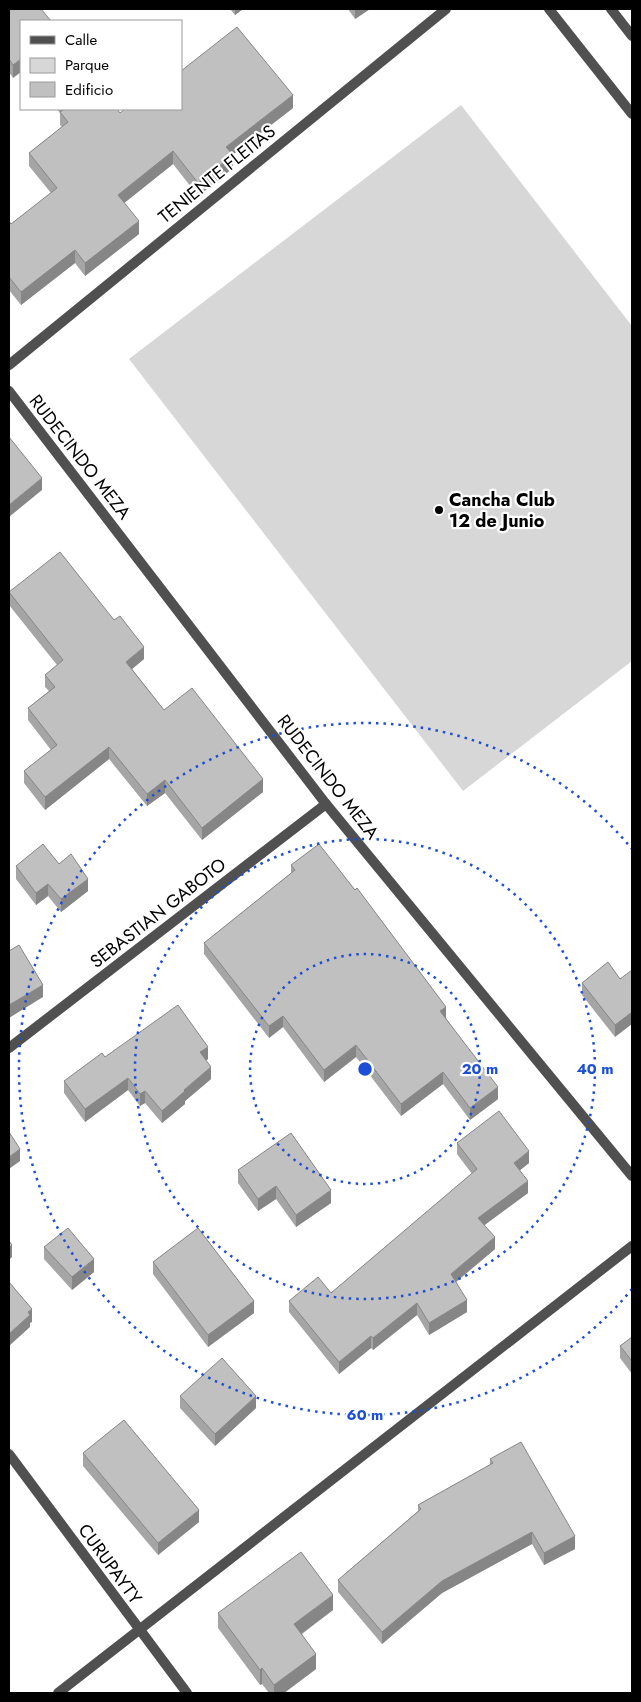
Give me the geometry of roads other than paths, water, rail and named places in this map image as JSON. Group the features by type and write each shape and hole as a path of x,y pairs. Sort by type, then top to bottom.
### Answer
{"street":[{"name":"TENIENTE FLEITAS","path":"9,365 446,9"},
{"path":"549,9 632,114"},
{"path":"612,9 632,36"},
{"name":"RUDECINDO MEZA","path":"9,391 326,804 632,1176"},
{"name":"SEBASTIAN GABOTO","path":"9,1048 326,804"},
{"path":"58,1693 632,1246"},
{"name":"CURUPAYTY","path":"9,1454 186,1693"}],"place":[{"name":"Cancha Club 12 de Junio","path":"439,510"}]}
